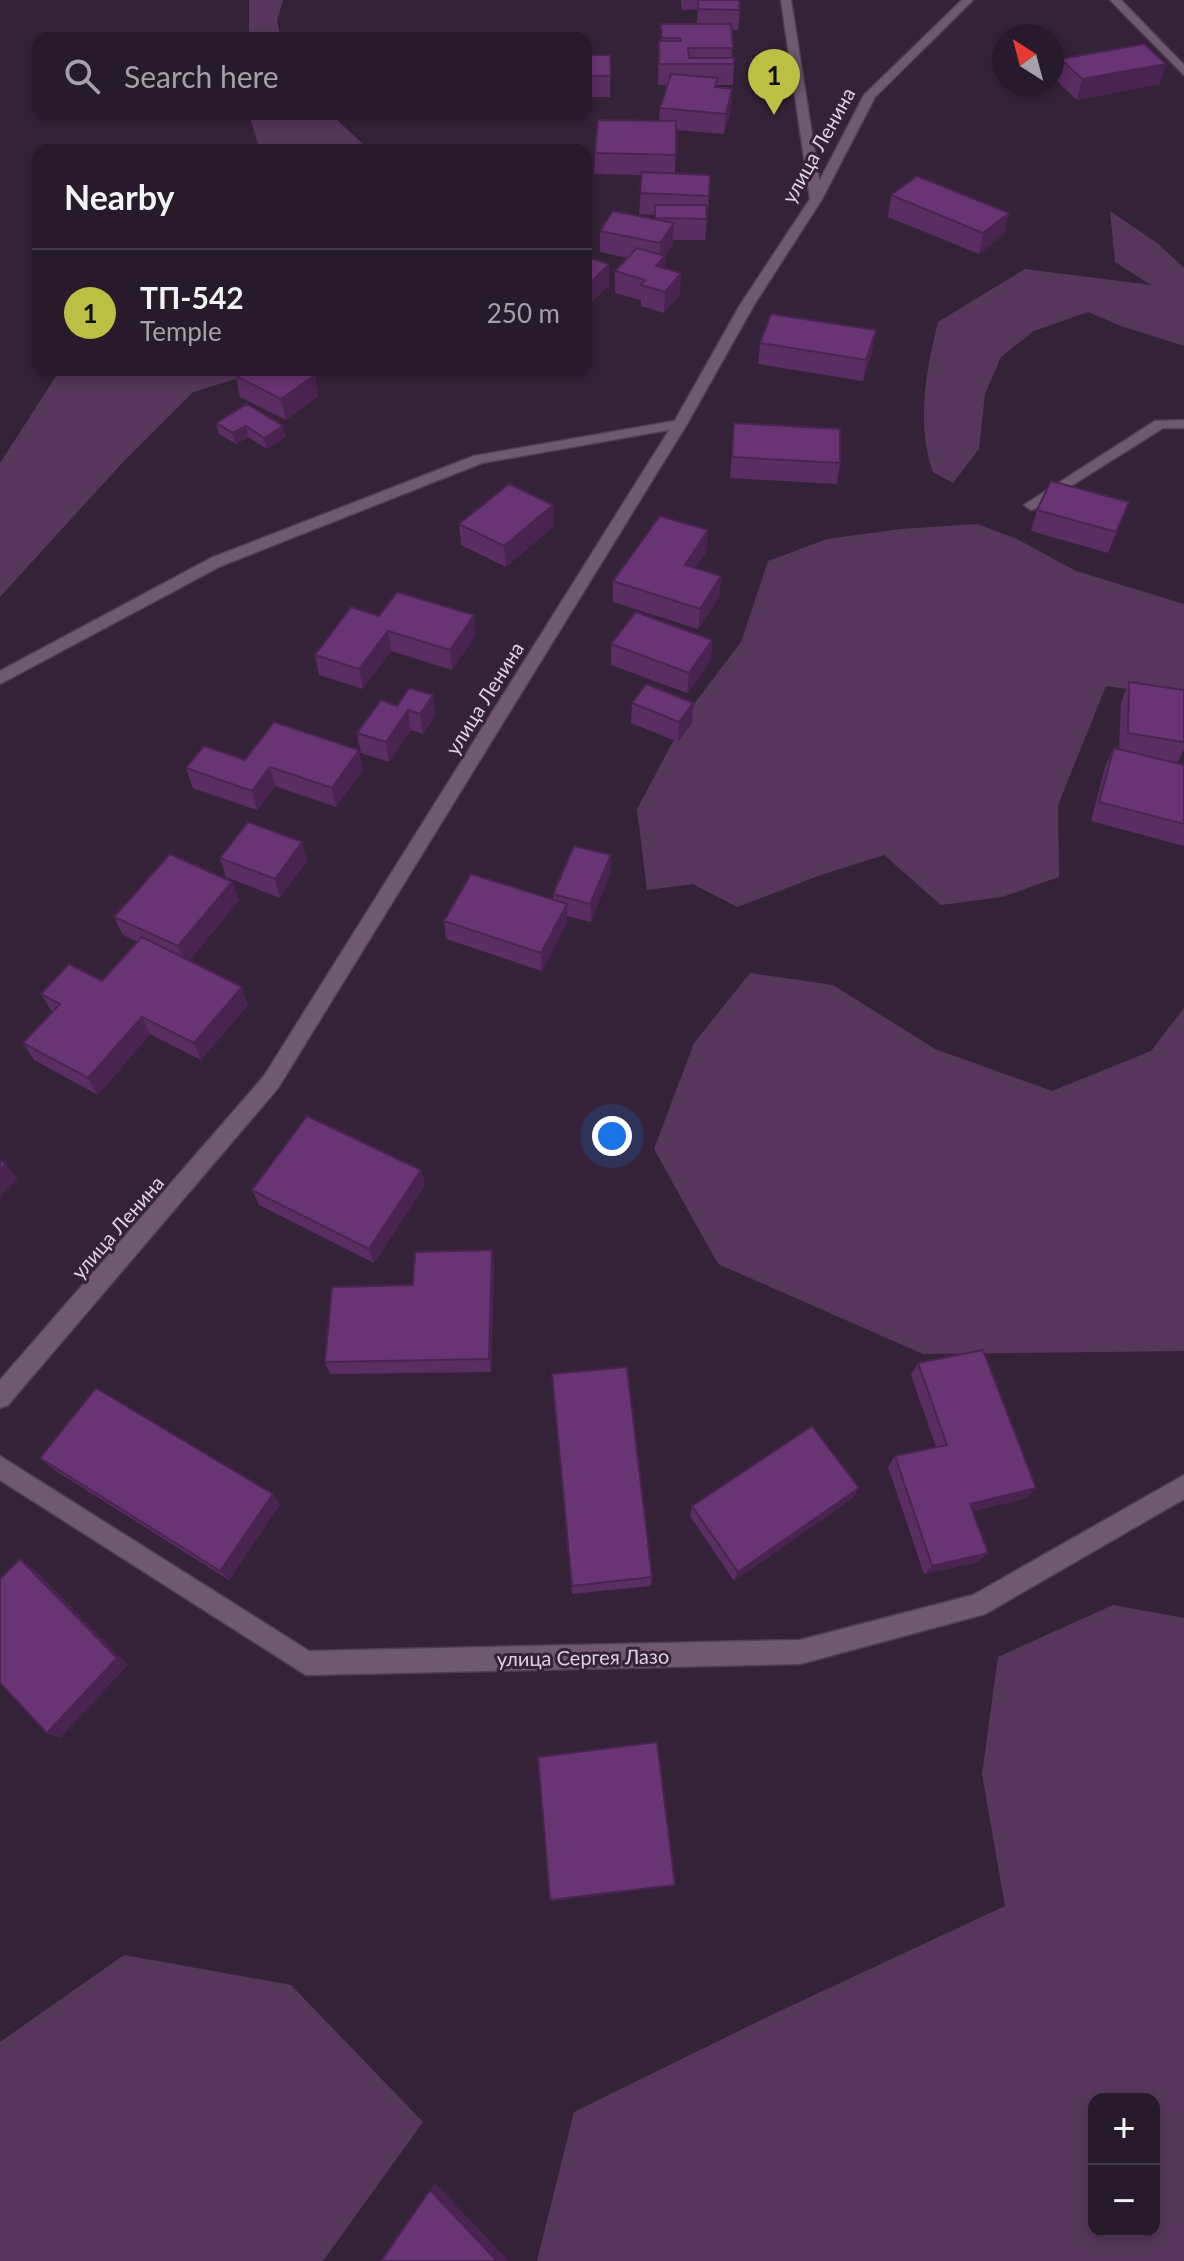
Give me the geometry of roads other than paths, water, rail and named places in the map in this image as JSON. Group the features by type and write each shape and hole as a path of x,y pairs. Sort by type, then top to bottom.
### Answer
{"main road":[{"path":"786,0 816,199"},
{"name":"улица Ленина","path":"0,1397 271,1082 680,424 747,305 816,199 870,95 968,0"},
{"path":"1115,0 1182,68"},
{"path":"0,678 216,562 479,459 680,424"},
{"path":"1031,505 1160,424 1184,424"},
{"name":"улица Сергея Лазо","path":"0,1467 306,1663 800,1652 977,1606 1184,1486"}],"place":[{"name":"ТП-542","path":"774,115"}]}
